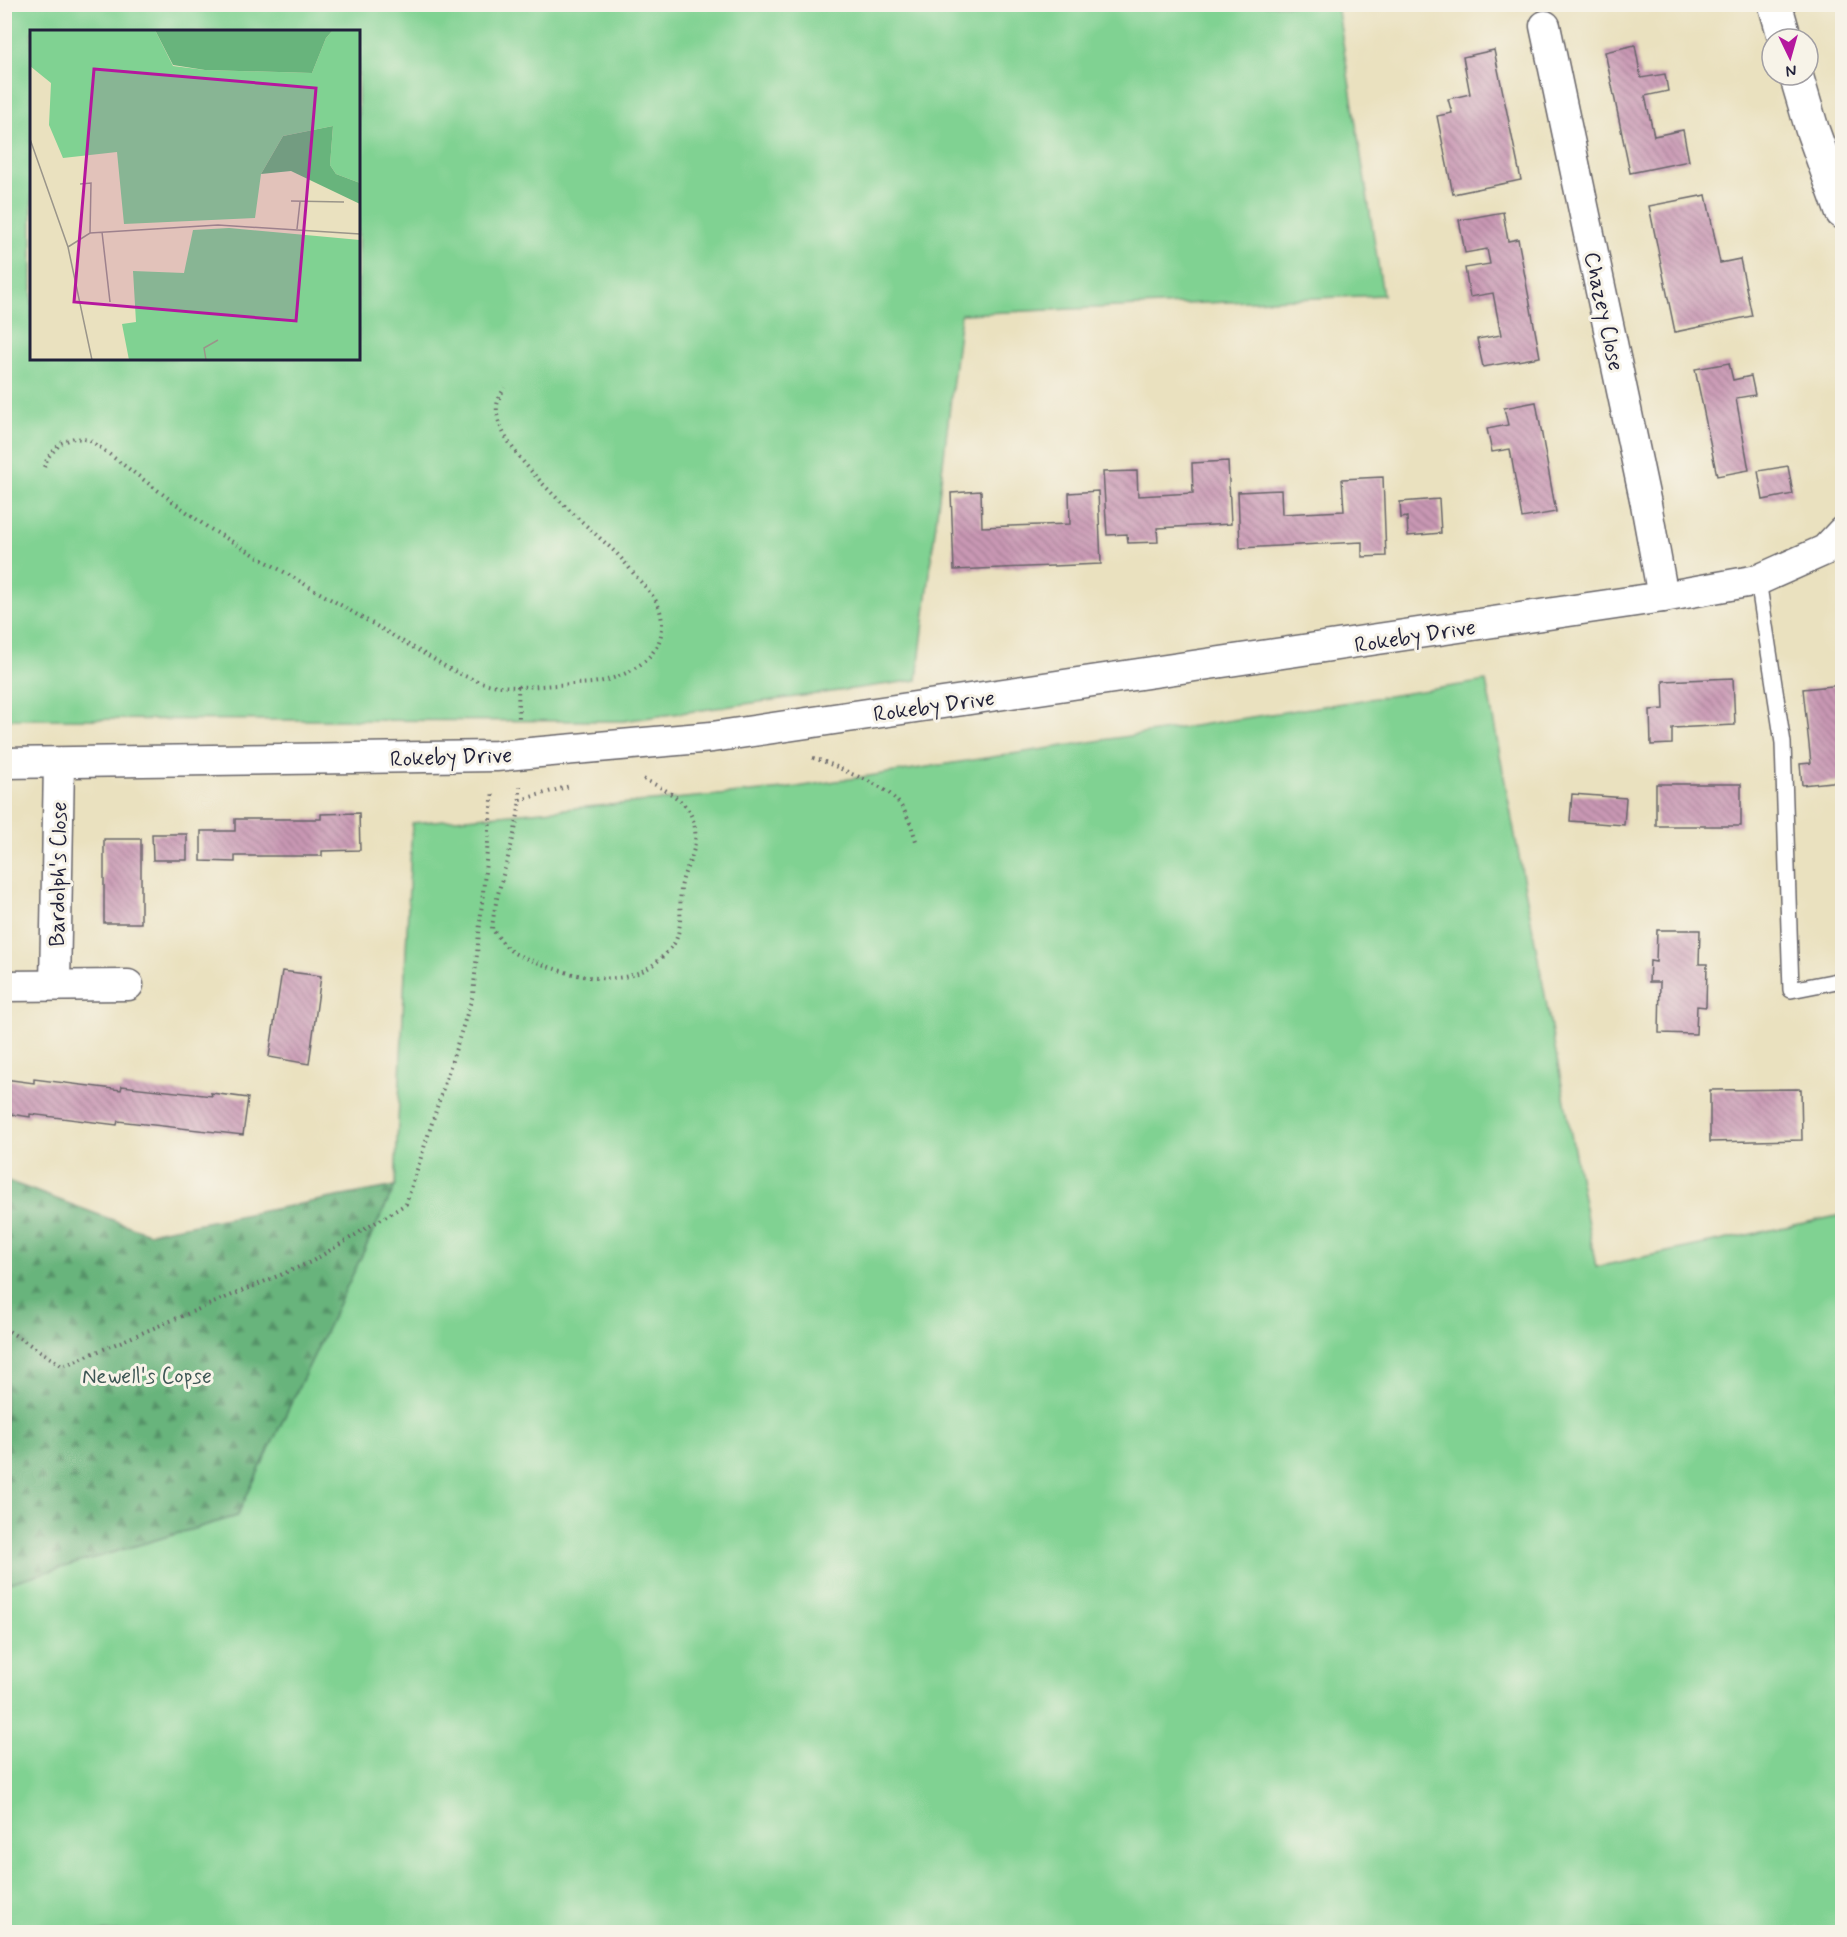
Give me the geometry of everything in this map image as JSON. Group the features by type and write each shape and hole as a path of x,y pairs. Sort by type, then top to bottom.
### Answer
{"main road":[{"path":"1775,4 1782,27"},
{"path":"1800,87 1842,212"}],"street":[{"name":"Chazey Close","path":"1545,26 1664,597"},
{"name":"Rokeby Drive","path":"4,763 508,755 711,737 1664,597 1758,580 1825,550 1842,532"},
{"name":"Bardolph's Close","path":"55,984 59,763"},
{"path":"4,986 128,985"}],"lane":[{"path":"1758,580 1783,743 1791,990 1842,980"}],"path":[{"path":"44,467 48,458 61,443 74,438 90,440 207,527 466,677 500,686 518,686 591,683 627,674 655,653 662,629 660,611 650,593 615,552 587,528 525,465 510,444 496,411 499,395 505,388"},
{"path":"4,1328 63,1366 311,1262 406,1204 473,995 518,686"},
{"path":"508,755 520,800 492,929 512,952 548,966 608,980 632,975 651,967 674,944 680,921 682,883 695,842 693,818 683,803 669,790 640,778 650,775"},
{"path":"804,757 827,761 888,791 905,810 916,841"},
{"path":"520,800 576,785"}],"green space":[{"path":"5,4 1337,5 1383,295 961,314 917,680 623,721 5,719"},
{"path":"1486,681 1596,1267 1842,1215 1842,1932 5,1932 5,1584 237,1516 395,1186 412,823 784,789"},
{"name":"Newell's Copse","path":"5,1180 148,1233 395,1186 237,1516 5,1584"}],"building":[{"path":"1635,45 1641,78 1665,74 1668,91 1645,96 1654,136 1683,130 1689,161 1630,173 1605,52"},
{"path":"1494,50 1521,180 1453,194 1437,116 1452,113 1448,99 1470,94 1463,57"},
{"path":"1706,195 1720,263 1740,259 1752,316 1675,332 1649,206"},
{"path":"1503,212 1508,241 1518,239 1540,357 1483,367 1477,339 1501,335 1493,293 1470,297 1465,268 1490,264 1487,249 1465,253 1459,220"},
{"path":"1729,363 1733,380 1751,376 1755,395 1736,398 1749,470 1717,476 1695,369"},
{"path":"1536,402 1556,512 1522,518 1510,449 1492,452 1487,429 1508,425 1504,408"},
{"path":"1228,461 1231,524 1157,528 1158,542 1128,543 1127,534 1107,535 1103,472 1137,471 1138,496 1193,493 1192,463"},
{"path":"1788,466 1793,494 1763,500 1758,471"},
{"path":"1383,477 1386,556 1362,557 1362,542 1240,548 1238,492 1281,490 1282,514 1344,511 1342,479"},
{"path":"981,491 982,527 1070,524 1069,493 1098,491 1101,564 954,570 951,493"},
{"path":"1439,499 1441,533 1408,536 1407,517 1401,518 1400,502"},
{"path":"1733,678 1735,725 1672,728 1672,744 1651,745 1650,710 1664,709 1663,681"},
{"path":"1842,685 1842,781 1802,785 1800,764 1811,763 1803,689"},
{"path":"1656,784 1741,784 1741,826 1656,826"},
{"path":"1572,794 1626,798 1624,825 1570,821"},
{"path":"359,813 360,850 322,851 322,856 235,856 235,862 201,861 201,831 235,831 235,819 321,819 321,814"},
{"path":"152,834 187,834 187,860 153,860"},
{"path":"104,839 141,839 141,923 104,923"},
{"path":"1657,930 1700,930 1699,964 1707,964 1706,1007 1697,1006 1696,1034 1659,1033 1660,982 1649,982 1650,961 1656,962"},
{"path":"282,971 321,976 309,1064 269,1057"},
{"path":"4,1079 34,1083 34,1079 121,1090 122,1086 248,1098 243,1135 118,1121 117,1125 4,1113"},
{"path":"1801,1089 1802,1140 1710,1142 1710,1090"}]}
